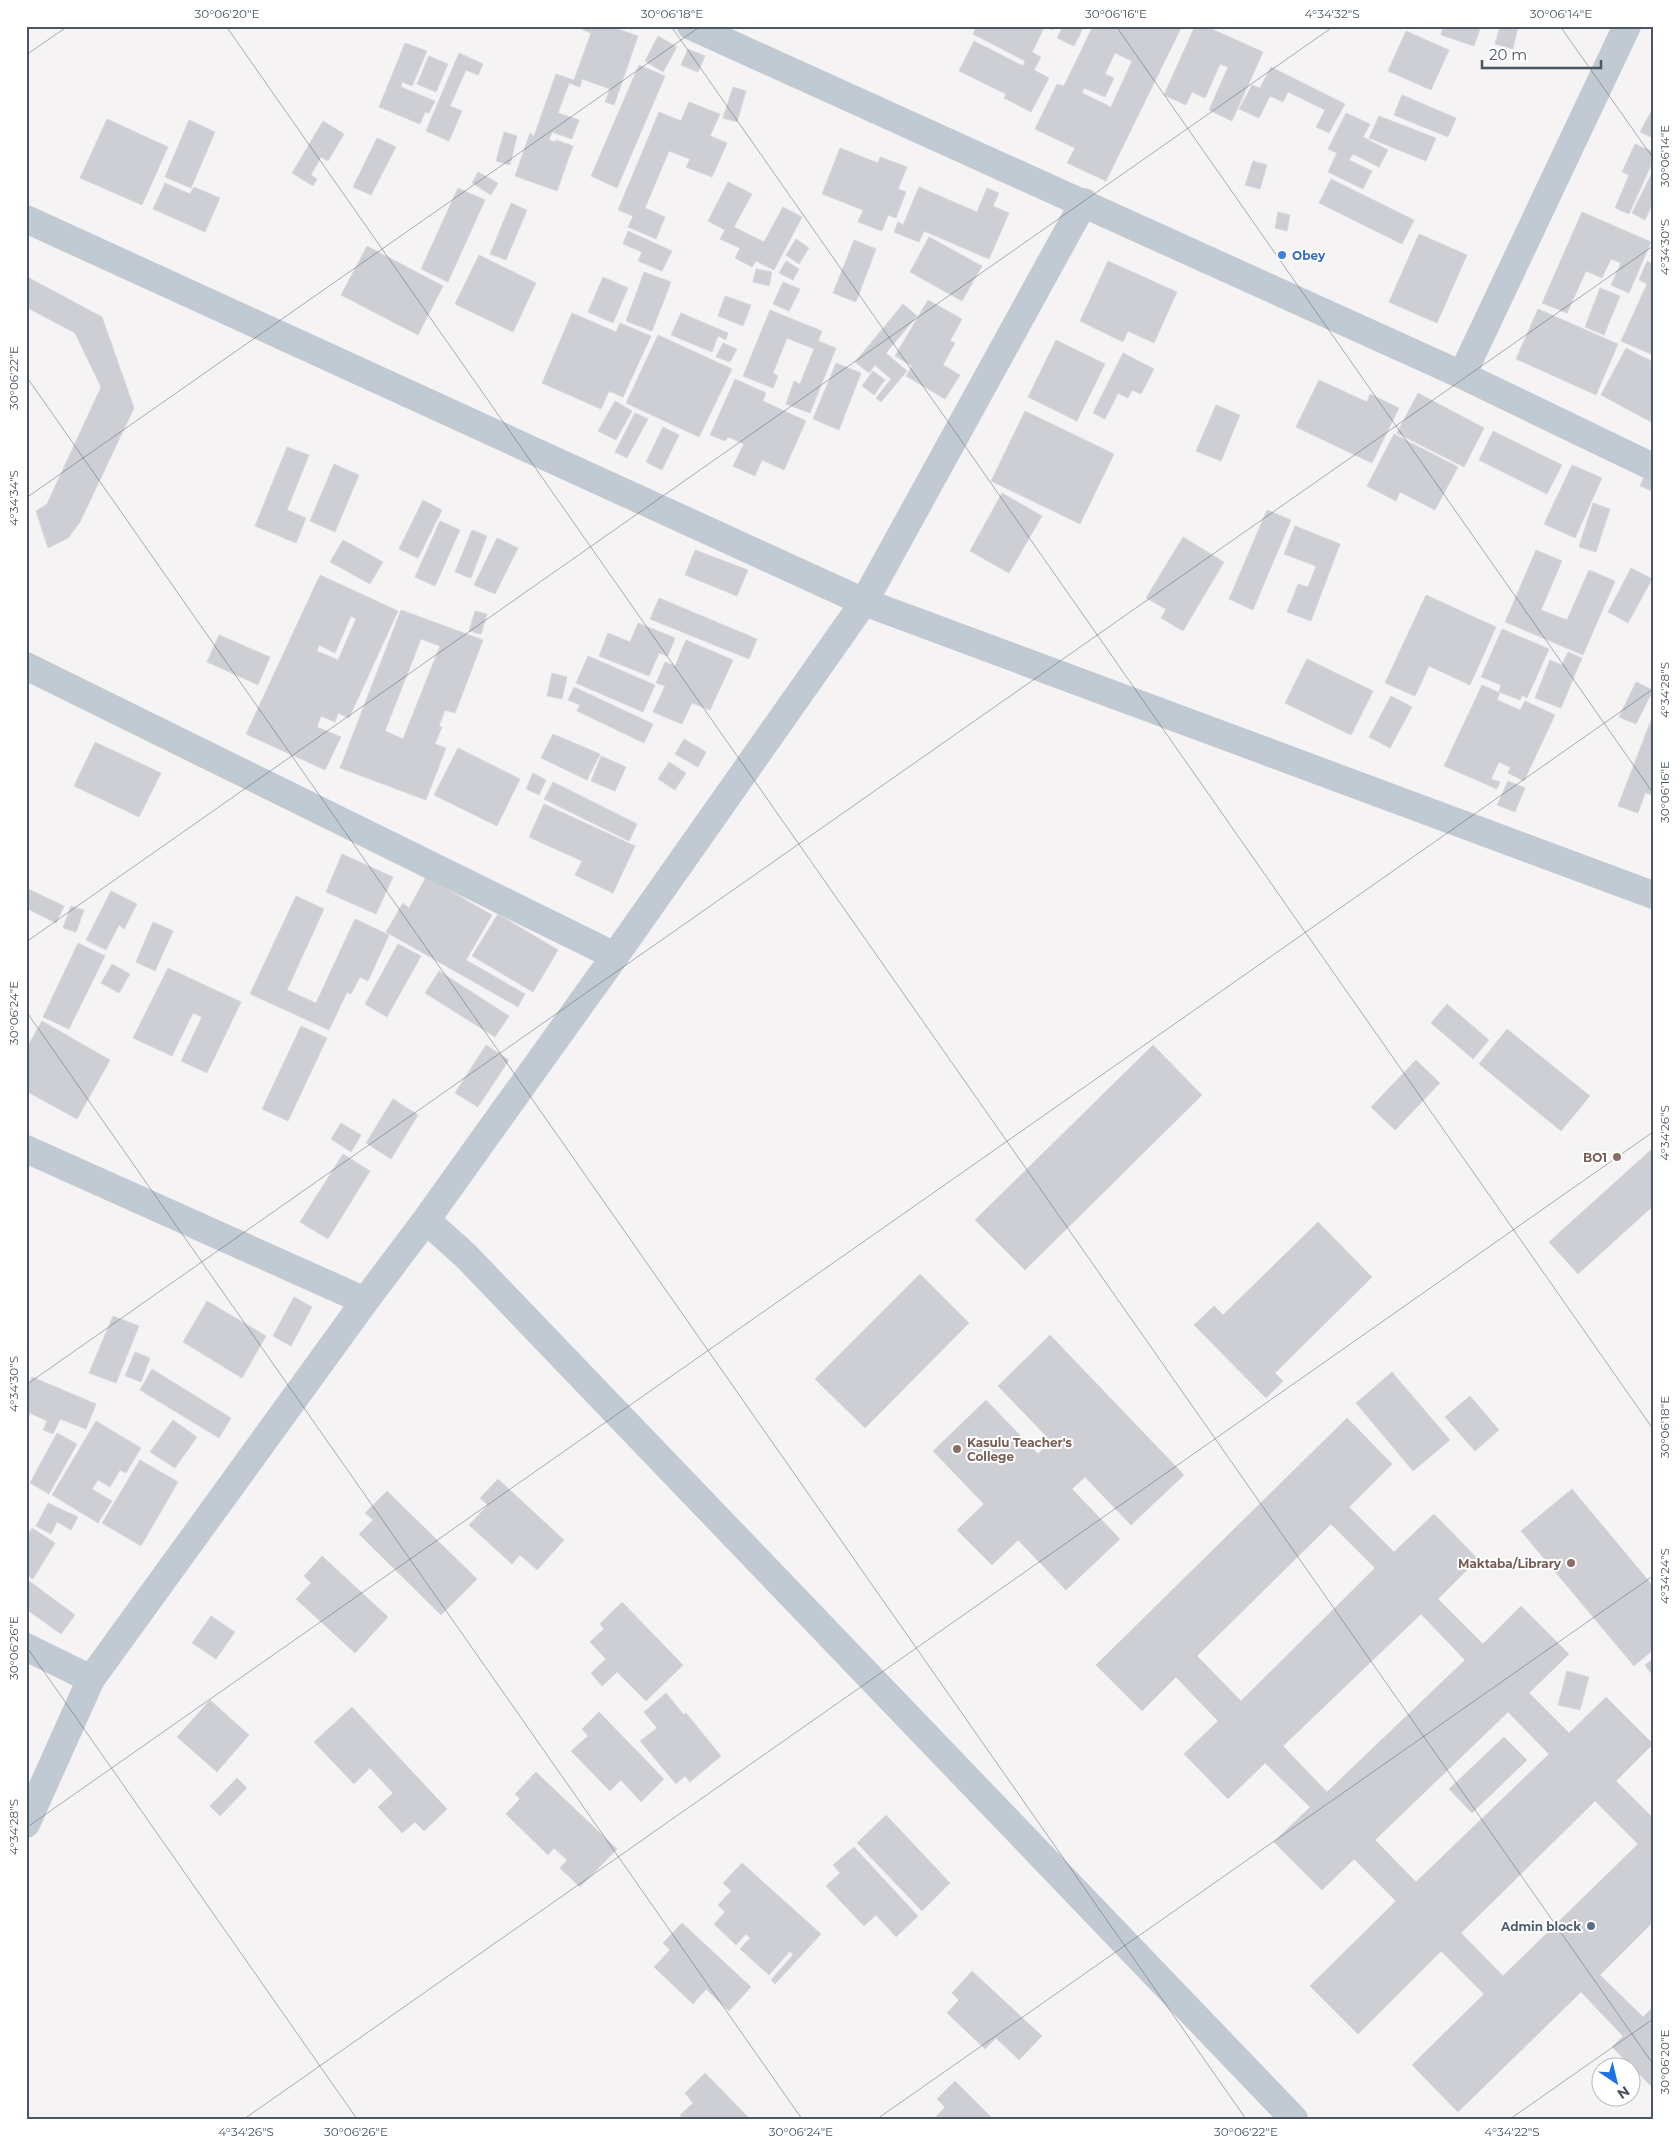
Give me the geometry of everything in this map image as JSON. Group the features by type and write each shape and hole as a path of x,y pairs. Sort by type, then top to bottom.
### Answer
{"street":[{"path":"691,26 1462,374 1653,467"},
{"path":"1462,374 1627,26"},
{"path":"26,1824 91,1679 365,1301 426,1220 615,956 864,602 1084,202"},
{"path":"26,218 864,602 1653,895"},
{"path":"26,666 615,956"},
{"path":"26,1149 365,1301"},
{"path":"426,1220 473,1263 1294,2119"},
{"path":"26,1647 91,1679"}],"building":[{"path":"584,26 609,26 638,36 614,105 605,102 610,89 582,79 580,87 569,83 558,113 579,120 572,139 552,132 549,140 555,142 556,140 573,146 557,191 515,176 530,133 534,136 556,74 574,80 591,33 583,30"},
{"path":"977,26 1045,26 1032,52 1041,57 1034,70 1049,78 1031,112 1004,98 1006,94 959,71 974,41 1023,66 1025,61 973,34"},
{"path":"1045,26 1055,26 1053,30"},
{"path":"1063,26 1084,26 1074,46 1057,38"},
{"path":"1093,26 1182,26 1106,181 1067,163 1075,148 1035,129 1057,84 1064,86","holes":["1115,53 1132,61 1111,107 1082,93 1084,88 1105,97 1114,78 1105,74"]},
{"path":"1195,26 1205,26 1263,52 1232,121 1209,110 1228,67 1220,64 1205,98 1192,92 1186,105 1164,95"},
{"path":"1443,26 1473,26 1480,29 1474,46 1441,35"},
{"path":"1500,26 1518,26 1513,49 1495,44"},
{"path":"1406,31 1449,50 1431,90 1388,71"},
{"path":"658,36 677,47 663,72 645,61"},
{"path":"405,43 427,51 412,86 402,82 401,87 435,101 429,113 425,112 420,124 379,107"},
{"path":"688,49 705,56 698,72 681,65"},
{"path":"459,53 483,64 478,75 466,70 450,106 462,111 449,141 426,131"},
{"path":"429,56 448,64 436,92 417,84"},
{"path":"639,65 665,76 617,188 591,176"},
{"path":"1271,67 1345,104 1329,133 1316,127 1325,110 1288,92 1283,102 1270,96 1259,118 1239,109 1252,85 1260,88"},
{"path":"733,87 746,91 737,122 723,118"},
{"path":"1402,95 1456,118 1448,137 1394,115"},
{"path":"689,102 720,114 710,136 727,143 712,177 686,167 690,159 669,151 645,208 665,217 656,239 628,227 633,216 618,210 659,112 681,121"},
{"path":"1653,108 1653,138 1640,132"},
{"path":"1346,113 1370,124 1363,137 1388,150 1379,167 1353,154 1349,160 1372,171 1363,189 1328,172 1337,153 1328,149"},
{"path":"1379,116 1436,138 1426,161 1369,138"},
{"path":"107,119 168,147 142,205 80,178"},
{"path":"189,120 215,132 191,188 165,177"},
{"path":"323,121 344,134 328,161 321,157 311,175 317,179 313,186 292,173"},
{"path":"504,132 517,136 510,165 496,161"},
{"path":"377,138 396,147 371,195 353,187"},
{"path":"1635,144 1653,152 1653,161 1629,214 1615,208 1629,175 1622,172"},
{"path":"840,148 878,163 880,157 907,167 898,189 906,192 896,218 888,215 882,231 858,222 863,210 822,194"},
{"path":"1253,161 1267,165 1260,189 1245,185"},
{"path":"1653,171 1653,202 1645,220 1632,213"},
{"path":"478,172 498,183 491,195 472,183"},
{"path":"1331,179 1414,220 1402,244 1319,203"},
{"path":"728,182 752,194 734,227 764,242 783,207 802,217 774,270 756,261 752,267 735,258 740,248 720,239 725,230 708,221"},
{"path":"165,183 190,194 194,187 220,198 205,232 153,209"},
{"path":"919,187 977,212 987,188 999,193 993,206 1009,213 989,259 924,231 919,242 894,232 898,222 903,225"},
{"path":"458,188 485,200 448,282 421,269"},
{"path":"511,203 527,210 506,260 490,254"},
{"path":"1278,212 1290,215 1287,231 1275,228"},
{"path":"1582,212 1651,242 1629,293 1611,285 1621,263 1611,259 1602,278 1586,271 1567,313 1542,303"},
{"path":"628,231 672,251 662,271 638,261 642,252 623,244"},
{"path":"1419,234 1467,255 1437,323 1389,302"},
{"path":"929,237 982,266 962,301 910,272"},
{"path":"796,239 809,248 799,264 786,255"},
{"path":"854,240 876,249 856,302 833,293"},
{"path":"367,246 443,286 418,335 341,295"},
{"path":"479,255 536,283 513,332 455,304"},
{"path":"786,261 799,269 793,280 779,273"},
{"path":"1108,261 1177,292 1154,343 1128,331 1123,342 1080,321"},
{"path":"1647,261 1653,264 1653,355 1621,341 1647,284 1639,280"},
{"path":"756,269 772,272 769,286 753,282"},
{"path":"644,272 671,282 652,331 626,321"},
{"path":"26,274 31,279 102,317 134,408 80,522 68,538 48,548 36,511 47,504 101,387 75,333 26,307"},
{"path":"603,277 628,288 613,323 588,312"},
{"path":"783,282 800,289 789,311 773,304"},
{"path":"1600,288 1620,296 1604,335 1585,327"},
{"path":"725,296 751,305 743,326 718,316"},
{"path":"928,300 962,319 950,341 955,343 943,365 960,375 945,399 906,376 912,366 895,356"},
{"path":"903,304 917,316 886,353 907,371 881,402 876,398 891,379 875,365 869,373 855,362"},
{"path":"1538,309 1618,344 1596,395 1516,359"},
{"path":"770,310 822,331 818,341 836,348 810,413 786,404 794,381 800,384 814,349 787,338 773,373 778,376 773,388 743,376"},
{"path":"572,313 616,332 620,323 651,336 623,397 609,391 601,409 542,383"},
{"path":"681,313 728,333 726,340 718,336 712,352 671,335"},
{"path":"658,335 732,369 699,437 626,403"},
{"path":"1056,340 1105,364 1077,421 1028,397"},
{"path":"723,343 737,349 730,362 716,357"},
{"path":"1626,348 1653,362 1653,423 1601,395"},
{"path":"1123,353 1154,369 1141,394 1132,390 1128,398 1118,393 1105,419 1093,413"},
{"path":"836,363 861,373 839,430 813,419"},
{"path":"873,371 885,380 874,395 862,386"},
{"path":"735,379 766,393 763,401 806,421 784,470 762,460 755,476 733,466 744,444 728,437 725,441 710,435"},
{"path":"1319,380 1367,402 1370,394 1399,408 1372,463 1296,427"},
{"path":"1418,393 1484,428 1464,467 1397,433"},
{"path":"615,401 632,411 616,440 598,431"},
{"path":"1216,405 1240,415 1221,461 1196,451"},
{"path":"1025,411 1114,454 1080,524 991,481"},
{"path":"635,413 648,419 627,458 615,452"},
{"path":"663,427 679,435 662,470 646,462"},
{"path":"1493,431 1562,465 1547,494 1479,460"},
{"path":"1394,434 1458,467 1435,510 1400,492 1396,501 1367,486"},
{"path":"287,447 309,455 287,510 306,518 296,543 255,526"},
{"path":"334,464 359,475 335,532 310,521"},
{"path":"1572,465 1602,478 1575,538 1544,524"},
{"path":"1647,470 1653,472 1652,491 1640,486"},
{"path":"1002,493 1042,516 1009,573 970,551"},
{"path":"423,500 442,510 418,558 399,549"},
{"path":"1593,503 1610,509 1596,552 1579,547"},
{"path":"1267,510 1291,520 1253,610 1229,599"},
{"path":"440,521 460,530 435,586 415,577"},
{"path":"1295,526 1340,544 1311,621 1287,612 1298,584 1308,587 1316,566 1284,554"},
{"path":"472,530 487,536 471,578 455,572"},
{"path":"1183,537 1224,562 1183,631 1161,618 1166,609 1146,598"},
{"path":"497,538 518,548 495,594 474,585"},
{"path":"343,540 383,562 370,584 330,562"},
{"path":"695,550 748,570 737,596 685,575"},
{"path":"1536,550 1562,561 1541,610 1567,620 1589,570 1615,581 1583,655 1505,622"},
{"path":"1631,568 1652,579 1628,623 1608,612"},
{"path":"320,575 398,611 349,718 338,713 335,722 321,716 317,727 341,737 325,770 246,734","holes":["351,616 356,619 338,660 317,651 319,645 335,653"]},
{"path":"1426,595 1496,627 1470,685 1429,666 1415,696 1385,683"},
{"path":"659,598 757,639 749,659 650,619"},
{"path":"401,610 483,640 455,713 445,710 439,726 442,727 435,744 446,748 426,800 340,768","holes":["421,639 440,646 403,739 385,731"]},
{"path":"475,611 487,614 481,634 469,631"},
{"path":"638,623 675,638 668,656 659,653 649,676 599,656 608,633 630,642"},
{"path":"1502,629 1549,649 1527,698 1522,695 1520,700 1499,692 1501,685 1481,677"},
{"path":"219,635 270,657 258,685 207,662"},
{"path":"686,640 733,660 710,710 692,703 682,724 653,712 665,686 656,683 665,662 675,666"},
{"path":"1568,652 1582,658 1561,708 1535,698 1550,660 1562,665"},
{"path":"588,656 655,685 643,712 576,683"},
{"path":"1307,659 1373,691 1351,735 1285,703"},
{"path":"552,673 567,677 562,699 547,696"},
{"path":"1636,682 1653,690 1636,724 1619,717"},
{"path":"1482,685 1500,693 1497,700 1520,710 1525,701 1555,715 1524,781 1508,773 1510,767 1499,762 1491,779 1500,782 1497,789 1444,766"},
{"path":"574,687 653,724 644,743 577,711 580,705 568,700"},
{"path":"1391,696 1412,707 1390,748 1369,737"},
{"path":"1653,715 1653,795 1645,793 1638,813 1618,806"},
{"path":"553,734 600,754 587,780 541,758"},
{"path":"684,739 706,752 698,767 675,754"},
{"path":"95,742 161,773 139,817 74,786"},
{"path":"458,748 520,779 497,826 434,795"},
{"path":"601,756 626,767 615,791 591,781"},
{"path":"669,762 686,773 675,790 658,779"},
{"path":"533,773 546,780 539,795 526,789"},
{"path":"1508,781 1525,788 1515,812 1497,805"},
{"path":"553,782 637,824 629,841 544,799"},
{"path":"544,804 635,846 613,893 575,875 582,861 529,837"},
{"path":"342,854 393,877 376,914 326,892"},
{"path":"426,877 492,915 466,960 525,994 518,1007 386,932 403,903 409,908"},
{"path":"26,888 64,906 56,923 26,908"},
{"path":"111,891 137,904 124,929 119,925 106,950 86,940"},
{"path":"296,896 324,909 287,990 316,1003 355,919 389,935 368,981 360,977 351,994 347,992 329,1030 250,994"},
{"path":"71,906 84,910 76,932 63,928"},
{"path":"498,914 558,950 533,992 472,956"},
{"path":"153,922 173,931 155,971 136,962"},
{"path":"78,943 105,956 69,1029 43,1017"},
{"path":"398,944 421,956 387,1017 365,1004"},
{"path":"112,964 130,974 119,993 101,983"},
{"path":"168,968 241,1002 207,1073 181,1061 202,1017 193,1013 172,1056 133,1038"},
{"path":"439,971 509,1016 495,1037 425,993"},
{"path":"1447,1004 1489,1040 1473,1059 1431,1023"},
{"path":"42,1021 110,1060 77,1119 26,1091 26,1049"},
{"path":"301,1026 327,1038 288,1121 262,1109"},
{"path":"1507,1029 1590,1096 1561,1131 1479,1064"},
{"path":"486,1045 509,1060 478,1107 455,1093"},
{"path":"1153,1045 1202,1095 1025,1270 975,1220"},
{"path":"1416,1060 1440,1083 1395,1130 1371,1107"},
{"path":"393,1099 418,1115 391,1159 366,1143"},
{"path":"341,1123 361,1135 351,1152 331,1139"},
{"path":"1653,1148 1653,1206 1578,1274 1549,1242"},
{"path":"343,1154 370,1171 328,1239 300,1222"},
{"path":"1318,1222 1372,1277 1275,1373 1283,1381 1266,1398 1194,1325 1214,1306 1223,1315"},
{"path":"920,1274 969,1323 865,1428 815,1379"},
{"path":"294,1297 312,1307 291,1346 273,1336"},
{"path":"207,1301 266,1336 242,1378 183,1342"},
{"path":"113,1316 139,1326 116,1383 89,1373"},
{"path":"1050,1335 1184,1475 1131,1525 1085,1477 1072,1489 1120,1539 1066,1590 1018,1540 992,1565 957,1530 984,1504 933,1451 986,1400 1038,1454 1051,1441 998,1386"},
{"path":"135,1352 150,1358 141,1382 125,1376"},
{"path":"152,1369 231,1418 219,1438 140,1390"},
{"path":"1392,1372 1450,1440 1413,1471 1356,1403"},
{"path":"32,1377 96,1404 86,1429 60,1419 53,1434 43,1430 47,1421 30,1413 26,1422 26,1390"},
{"path":"1470,1396 1499,1430 1475,1451 1445,1417"},
{"path":"1347,1418 1392,1464 1349,1507 1394,1552 1434,1514 1478,1559 1438,1599 1483,1644 1521,1606 1569,1654 1529,1693 1569,1733 1606,1697 1653,1744 1616,1781 1653,1818 1653,1922 1600,1975 1643,2017 1653,2007 1653,2088 1642,2077 1642,2058 1623,2058 1612,2047 1623,2036 1581,1992 1458,2112 1412,2065 1484,1994 1441,1951 1358,2034 1310,1986 1396,1901 1354,1859 1322,1890 1274,1842 1310,1807 1265,1763 1228,1799 1184,1754 1218,1721 1176,1677 1142,1711 1096,1665","holes":["1331,1524 1375,1568 1241,1701 1197,1656","1421,1614 1465,1660 1327,1792 1283,1746","1508,1712 1549,1754 1416,1882 1375,1840","1595,1801 1638,1844 1503,1976 1461,1933"]},
{"path":"173,1420 197,1437 175,1468 150,1452"},
{"path":"96,1421 141,1448 126,1473 120,1470 110,1487 98,1480 92,1489 112,1501 98,1523 52,1495"},
{"path":"57,1433 77,1444 49,1494 30,1483"},
{"path":"140,1460 178,1482 141,1546 102,1523"},
{"path":"498,1479 564,1540 537,1570 520,1555 512,1564 469,1525 488,1505 480,1498"},
{"path":"1572,1489 1653,1586 1653,1650 1634,1666 1521,1531"},
{"path":"387,1491 477,1579 441,1615 359,1534 373,1520 365,1513"},
{"path":"48,1503 78,1517 71,1530 57,1522 51,1534 36,1526"},
{"path":"32,1528 55,1543 33,1579 26,1575 26,1538"},
{"path":"322,1556 388,1617 355,1653 296,1599 311,1583 304,1576"},
{"path":"28,1580 75,1615 61,1634 26,1609 26,1583"},
{"path":"622,1602 683,1665 646,1701 617,1672 602,1686 591,1673 606,1659 590,1642 604,1629 600,1624"},
{"path":"211,1616 235,1632 216,1659 192,1643"},
{"path":"1653,1659 1653,1676 1645,1665"},
{"path":"1567,1671 1589,1677 1580,1710 1558,1705"},
{"path":"666,1693 684,1715 686,1713 721,1756 690,1782 685,1776 676,1784 640,1741 657,1728 644,1712"},
{"path":"210,1700 249,1735 217,1772 177,1737"},
{"path":"352,1707 447,1809 424,1831 415,1822 402,1833 378,1807 393,1793 370,1768 354,1784 314,1742"},
{"path":"599,1712 664,1779 641,1802 621,1780 610,1791 571,1751 588,1736 582,1729"},
{"path":"1504,1737 1527,1760 1472,1813 1449,1789"},
{"path":"536,1772 617,1849 580,1887 560,1868 567,1860 554,1848 548,1855 506,1814 520,1799 515,1794"},
{"path":"237,1778 247,1788 220,1816 210,1806"},
{"path":"886,1815 950,1883 922,1911 857,1843"},
{"path":"854,1847 918,1916 896,1937 876,1915 864,1926 826,1886 840,1873 833,1865"},
{"path":"742,1863 821,1934 775,1984 771,1980 793,1955 790,1951 769,1975 740,1949 750,1938 746,1934 736,1945 714,1924 725,1912 718,1905 731,1891 723,1883"},
{"path":"682,1923 751,1987 729,2011 706,1989 693,2004 654,1967 670,1950 663,1943"},
{"path":"972,1971 1042,2036 1019,2060 996,2038 985,2049 947,2013 959,2000 952,1993"},
{"path":"705,2073 750,2119 683,2119 680,2115 693,2103 685,2093"},
{"path":"955,2081 993,2119 934,2119 945,2107 937,2099"}],"place":[{"name":"Obey","path":"1282,255"},
{"name":"BO1","path":"1617,1157"},
{"name":"Kasulu Teacher's College","path":"957,1449"},
{"name":"Maktaba/Library","path":"1571,1563"},
{"name":"Admin block","path":"1591,1926"}]}
